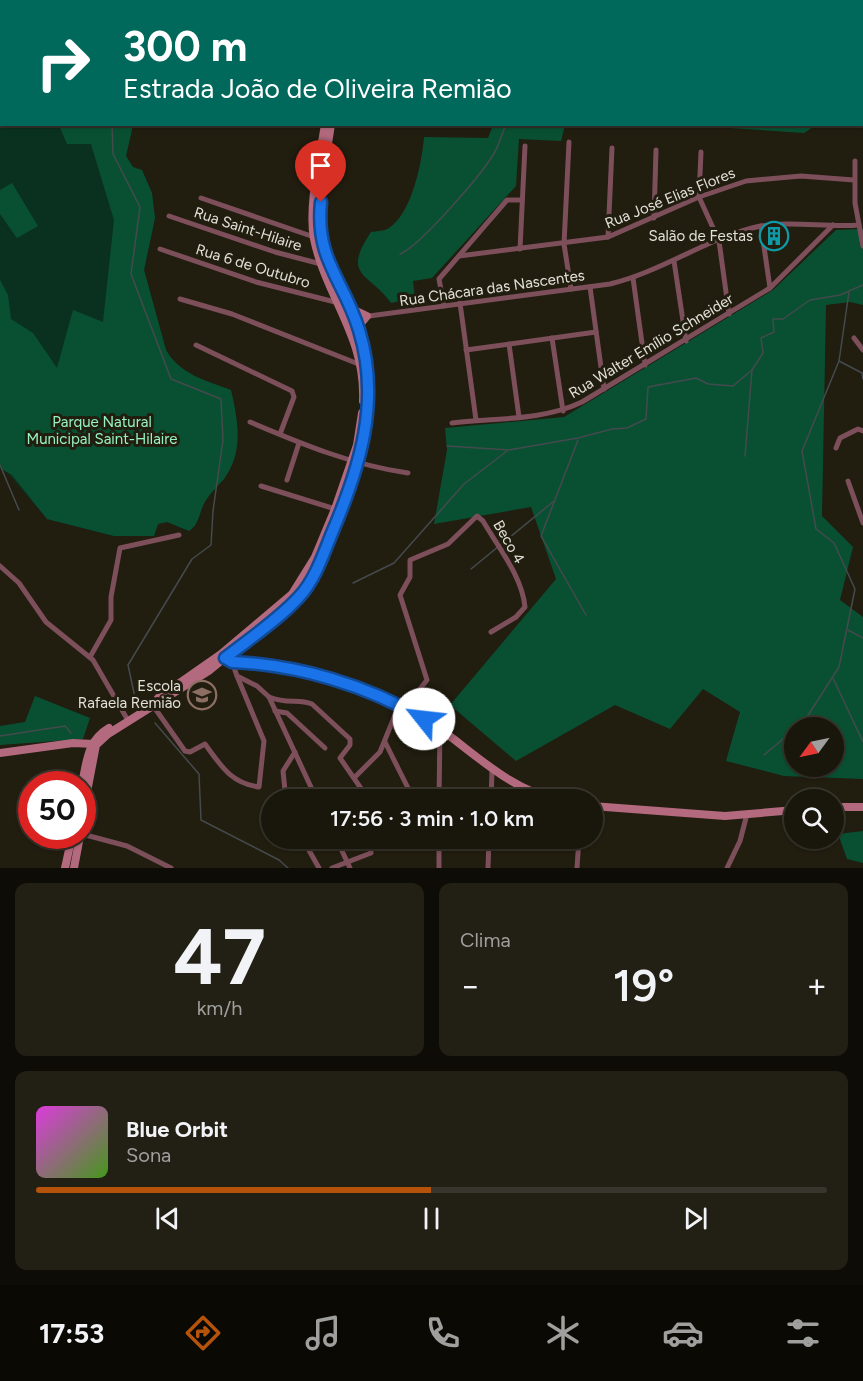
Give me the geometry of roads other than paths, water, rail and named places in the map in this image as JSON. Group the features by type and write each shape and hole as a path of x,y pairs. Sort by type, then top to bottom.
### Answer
{"main road":[{"path":"325,126 314,237 321,264 348,320 361,365"},
{"path":"86,771 99,734 126,717 154,707 226,658 298,598 309,584 343,507 367,428 368,392 367,367 358,327 327,262 321,241 318,201 331,126"},
{"path":"0,753 73,743 94,744 226,658 292,594 315,557 355,463 361,427 363,396 354,318 327,278"},
{"path":"348,307 367,316 358,327"},
{"path":"226,658 297,668 399,705 440,728 492,771 513,784 527,789"},
{"path":"90,771 94,744"},
{"path":"603,807 724,816 784,811"},
{"path":"844,807 863,807"},
{"path":"66,868 70,849"},
{"path":"74,868 78,849"}],"street":[{"path":"569,142 564,244 571,289"},
{"path":"519,249 525,147"},
{"path":"608,237 612,148"},
{"path":"654,218 656,150"},
{"path":"701,152 699,197 719,241 729,314"},
{"path":"855,160 854,180 863,246"},
{"name":"Rua José Elias Flores","path":"459,256 608,237 699,197 733,184 760,178 801,176 854,180"},
{"path":"201,198 314,237"},
{"path":"444,306 438,281 507,201 522,200"},
{"name":"Rua Saint-Hilaire","path":"169,216 275,252 321,264"},
{"name":"Rua Chácara das Nascentes","path":"354,318 590,287 633,279 719,241 761,226 782,223 859,225"},
{"name":"Rua Walter Emílio Schneider","path":"452,423 563,411 686,341 770,288 833,225"},
{"path":"761,226 770,288"},
{"name":"Rua 6 de Outubro","path":"160,249 265,285 339,303"},
{"path":"674,261 686,341"},
{"path":"633,279 645,364"},
{"path":"590,287 604,389"},
{"path":"180,299 231,314 361,365"},
{"path":"460,303 476,420"},
{"path":"466,350 596,332"},
{"path":"552,338 563,411"},
{"path":"854,338 863,350"},
{"path":"509,344 519,417"},
{"path":"196,345 292,391 294,397 280,434"},
{"path":"250,422 298,443 355,463 408,473"},
{"path":"836,448 843,436 858,429 863,431"},
{"path":"287,480 298,443"},
{"path":"848,481 863,524"},
{"path":"261,486 335,509"},
{"name":"Beco 4","path":"399,705 420,690 427,680 400,595 410,577 410,560 448,544 477,516 480,516 517,579 525,607 516,617 491,632"},
{"path":"90,657 111,620 111,597 120,548 179,535"},
{"path":"0,566 19,583 46,622 90,657 126,717"},
{"path":"154,707 186,751 190,752 205,744 242,785 259,787 264,741 237,676 226,658"},
{"path":"237,676 282,703 306,701 312,704 350,739 350,745 340,758 363,789"},
{"path":"269,697 312,789"},
{"path":"356,777 372,762 385,742 399,705"},
{"path":"275,711 287,713 325,748"},
{"path":"439,789 440,728"},
{"path":"385,742 408,788"},
{"path":"285,789 283,771 295,752"},
{"path":"491,789 492,771"},
{"path":"727,868 740,841 747,814"},
{"path":"96,839 127,846 171,868"},
{"path":"308,849 319,868"},
{"path":"342,849 350,868"},
{"path":"332,868 371,853 370,849"},
{"path":"439,849 439,868"},
{"path":"488,868 489,849"},
{"path":"577,868 578,849"}],"waterway":[{"path":"112,126 113,154 140,207 131,274 171,379 221,399 223,440 213,511 211,545 192,559 128,665 137,707"},
{"path":"400,254 421,238 476,178 499,144 505,126"},
{"path":"447,446 509,450 627,428 646,419 648,387 696,378 708,384 733,386 752,370 763,353 761,338 774,332 773,319 783,319 810,300 840,295 863,285"},
{"path":"807,717 839,667 855,589 834,543 816,529 802,451 839,361 849,292"},
{"path":"839,361 862,373 863,379"},
{"path":"745,456 752,370"},
{"path":"578,440 541,536 586,615"},
{"path":"353,583 394,563 464,484 507,451"},
{"path":"0,465 19,510"},
{"path":"471,569 554,501"},
{"path":"848,630 863,638"},
{"path":"833,678 863,742"},
{"path":"155,723 199,774 201,820 279,860 288,868"},
{"path":"0,736 65,726 71,733"},
{"path":"764,755 784,738"}],"place":[{"name":"Salão de Festas","path":"774,236"},
{"name":"Escola Rafaela Remião","path":"202,695"}],"park label":[{"name":"Parque Natural Municipal Saint-Hilaire","path":"102,430"}]}
